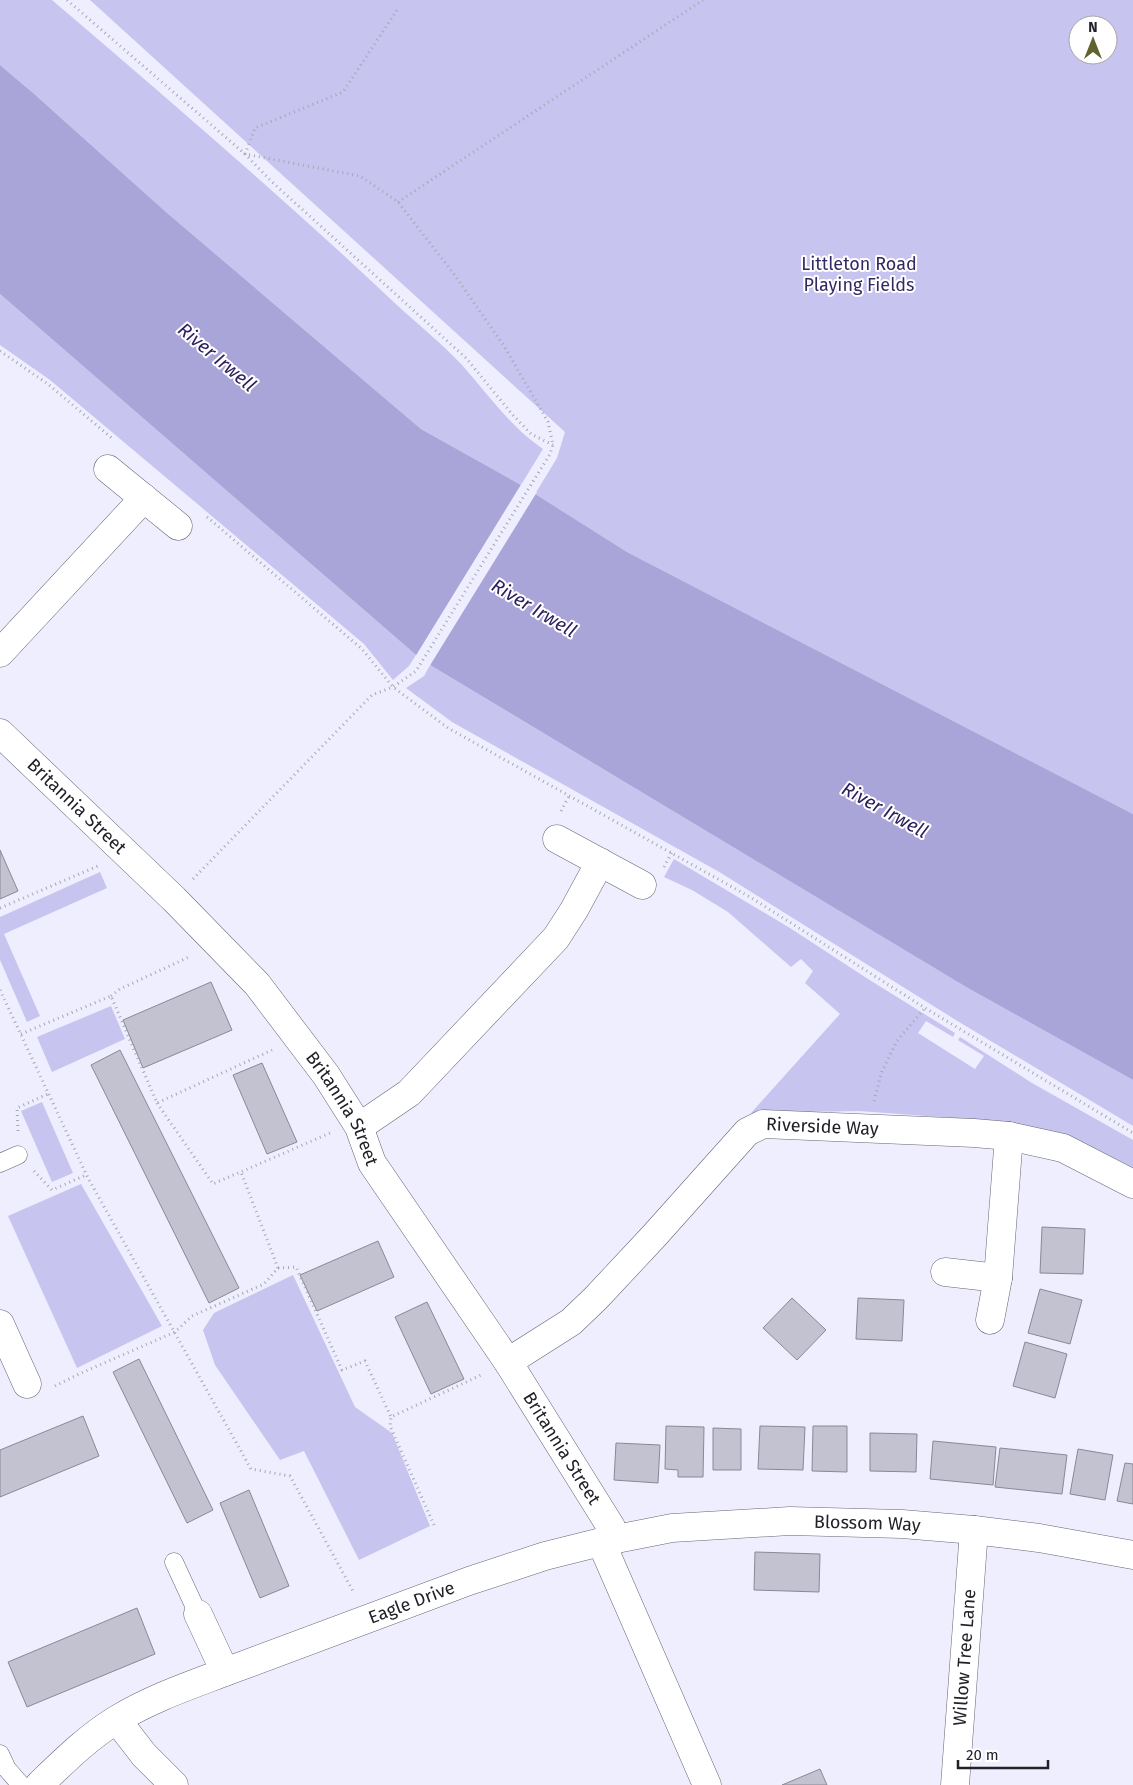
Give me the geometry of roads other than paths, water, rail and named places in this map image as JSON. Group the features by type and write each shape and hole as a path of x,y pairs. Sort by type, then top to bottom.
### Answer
{"street":[{"path":"108,469 178,526"},
{"path":"0,653 144,498"},
{"name":"Britannia Street","path":"0,733 219,944 257,984 326,1074 357,1124 372,1163 508,1362 611,1527 608,1541 707,1785"},
{"path":"557,839 642,885"},
{"path":"357,1124 408,1092 556,938 574,910 600,862"},
{"name":"Riverside Way","path":"508,1362 570,1322 596,1298 747,1132 764,1124 1009,1136 1063,1148 1133,1184"},
{"path":"990,1320 998,1278 1009,1136"},
{"path":"945,1272 998,1278"},
{"path":"0,1324 7,1356 27,1384"},
{"name":"Blossom Way","path":"608,1541 672,1528 790,1521 902,1524 974,1530 1039,1538 1133,1555"},
{"name":"Willow Tree Lane","path":"955,1785 974,1530"},
{"name":"Eagle Drive","path":"39,1785 89,1739 117,1720 165,1695 469,1581 545,1556 608,1541"},
{"path":"198,1614 225,1672"},
{"path":"117,1720 144,1755 174,1785"}],"lane":[{"path":"0,1163 18,1155"},
{"path":"174,1562 198,1614"},
{"path":"0,1754 7,1769 21,1785"}],"water":[{"name":"River Irwell","path":"0,65 166,212 421,429 521,485 627,552 1133,814 1133,1080 966,987 430,665 416,655 0,294"}],"park label":[{"name":"Littleton Road Playing Fields","path":"859,274"}]}
